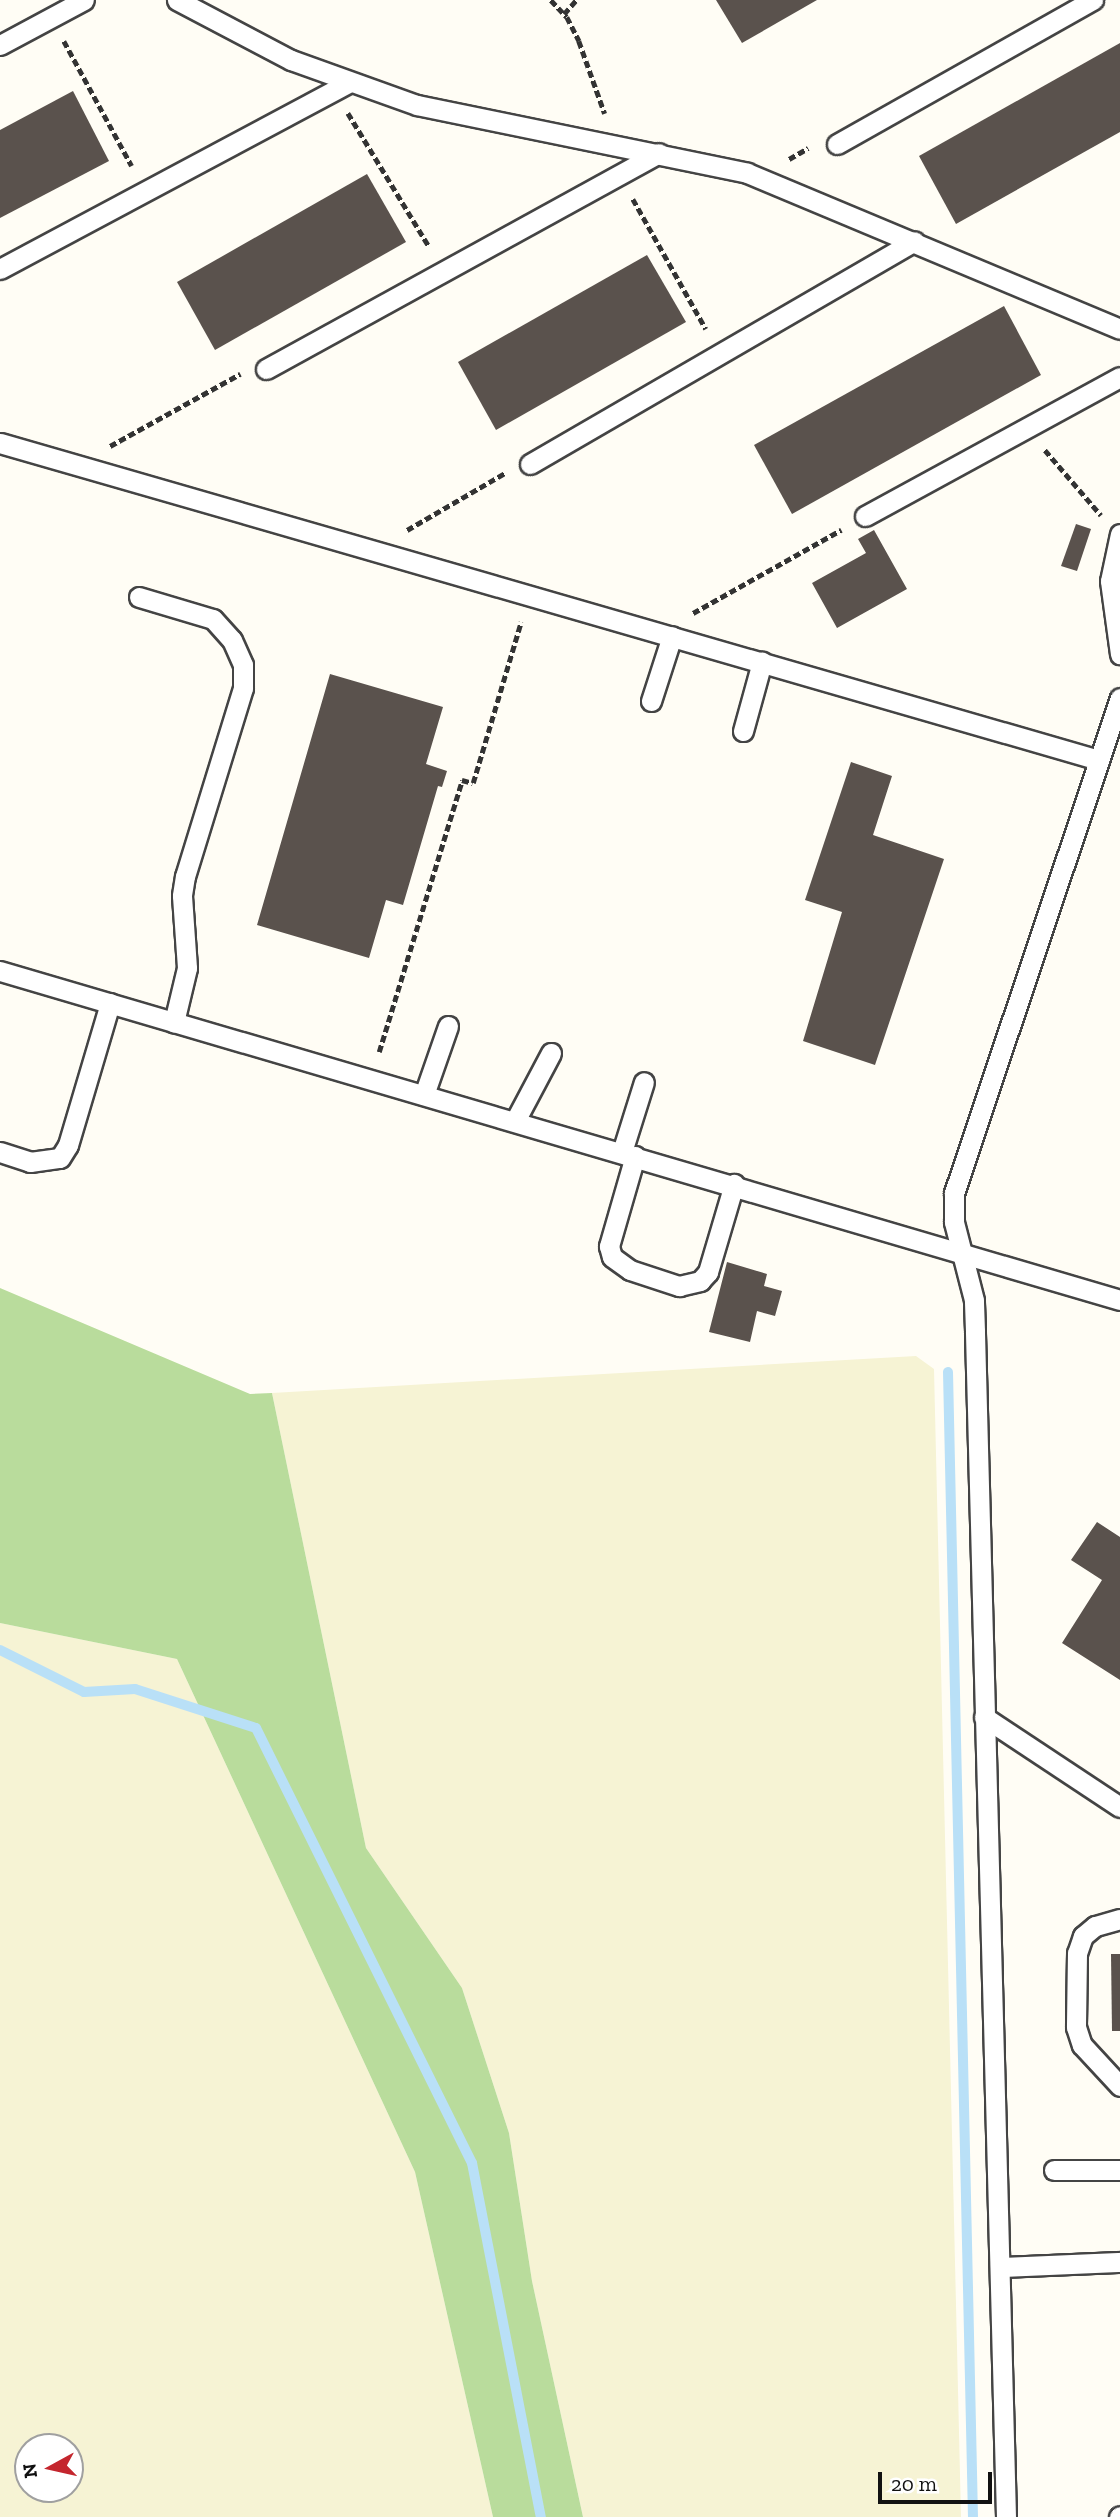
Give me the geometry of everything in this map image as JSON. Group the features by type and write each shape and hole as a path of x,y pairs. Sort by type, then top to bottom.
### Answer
{"lane":[{"path":"0,46 85,0"},
{"path":"177,0 341,86 417,105 611,142 757,177 1120,328"},
{"path":"837,144 1093,0"},
{"path":"0,270 341,86"},
{"path":"266,369 659,153"},
{"path":"530,464 914,241"},
{"path":"865,516 1120,377"},
{"path":"0,443 1099,760"},
{"path":"1120,534 1110,581 1120,654"},
{"path":"139,597 213,619 232,640 243,665 243,688 181,896 187,968 174,1022"},
{"path":"651,701 665,634"},
{"path":"743,731 762,662"},
{"path":"1006,2517 974,1300 960,1250 954,1193 1120,698"},
{"path":"0,971 960,1250 1120,1300"},
{"path":"0,1152 30,1161 60,1158 68,1145 110,1003"},
{"path":"424,1095 448,1026"},
{"path":"515,1121 551,1053"},
{"path":"644,1082 609,1246 612,1257 630,1270 679,1286 700,1282 708,1272 734,1184"},
{"path":"984,1717 1120,1807"},
{"path":"1120,1919 1095,1926 1083,1936 1077,1954 1076,2027 1082,2045 1120,2085"},
{"path":"1054,2170 1120,2170"},
{"path":"1000,2267 1120,2262"}],"path":[{"path":"551,0 564,14 594,78 611,142"},
{"path":"564,14 576,0"},
{"path":"52,18 146,191"},
{"path":"341,86 444,271"},
{"path":"757,177 824,139 837,144"},
{"path":"619,174 720,354"},
{"path":"76,465 233,376 266,369"},
{"path":"1027,428 1096,512 1108,517"},
{"path":"372,550 517,466 530,464"},
{"path":"665,634 865,516"},
{"path":"371,1080 461,780 473,783 529,595"}],"shaded area":[{"path":"916,1356 934,1369 961,2517 583,2517 532,2281 509,2133 462,1988 366,1848 272,1393"},
{"path":"0,1623 177,1659 415,2172 493,2517 0,2517"}],"green space":[{"path":"0,1288 250,1394 272,1393 366,1848 462,1988 509,2133 532,2281 583,2517 493,2517 415,2172 177,1659 0,1623"}],"building":[{"path":"716,0 817,0 742,43"},
{"path":"1120,43 1120,132 956,224 919,156"},
{"path":"73,91 109,161 0,218 0,130"},
{"path":"367,174 406,242 215,350 177,282"},
{"path":"647,255 686,322 496,430 458,362"},
{"path":"1004,306 1041,375 792,514 754,445"},
{"path":"1076,524 1091,529 1077,571 1061,566"},
{"path":"874,530 907,589 837,628 812,583 866,553 858,539"},
{"path":"330,674 443,707 426,764 447,771 442,787 438,786 403,905 386,900 369,958 257,925"},
{"path":"851,762 892,776 873,835 944,859 875,1065 803,1041 842,912 805,900"},
{"path":"727,1262 767,1274 764,1286 782,1291 775,1316 757,1311 750,1342 709,1332"},
{"path":"1097,1522 1120,1537 1120,1680 1062,1643 1102,1580 1071,1560"},
{"path":"1111,1954 1120,1954 1120,2031 1112,2031"}],"waterway":[{"path":"948,1372 973,2517"},
{"path":"0,1650 84,1692 135,1689 256,1728 472,2163 541,2517"}]}
